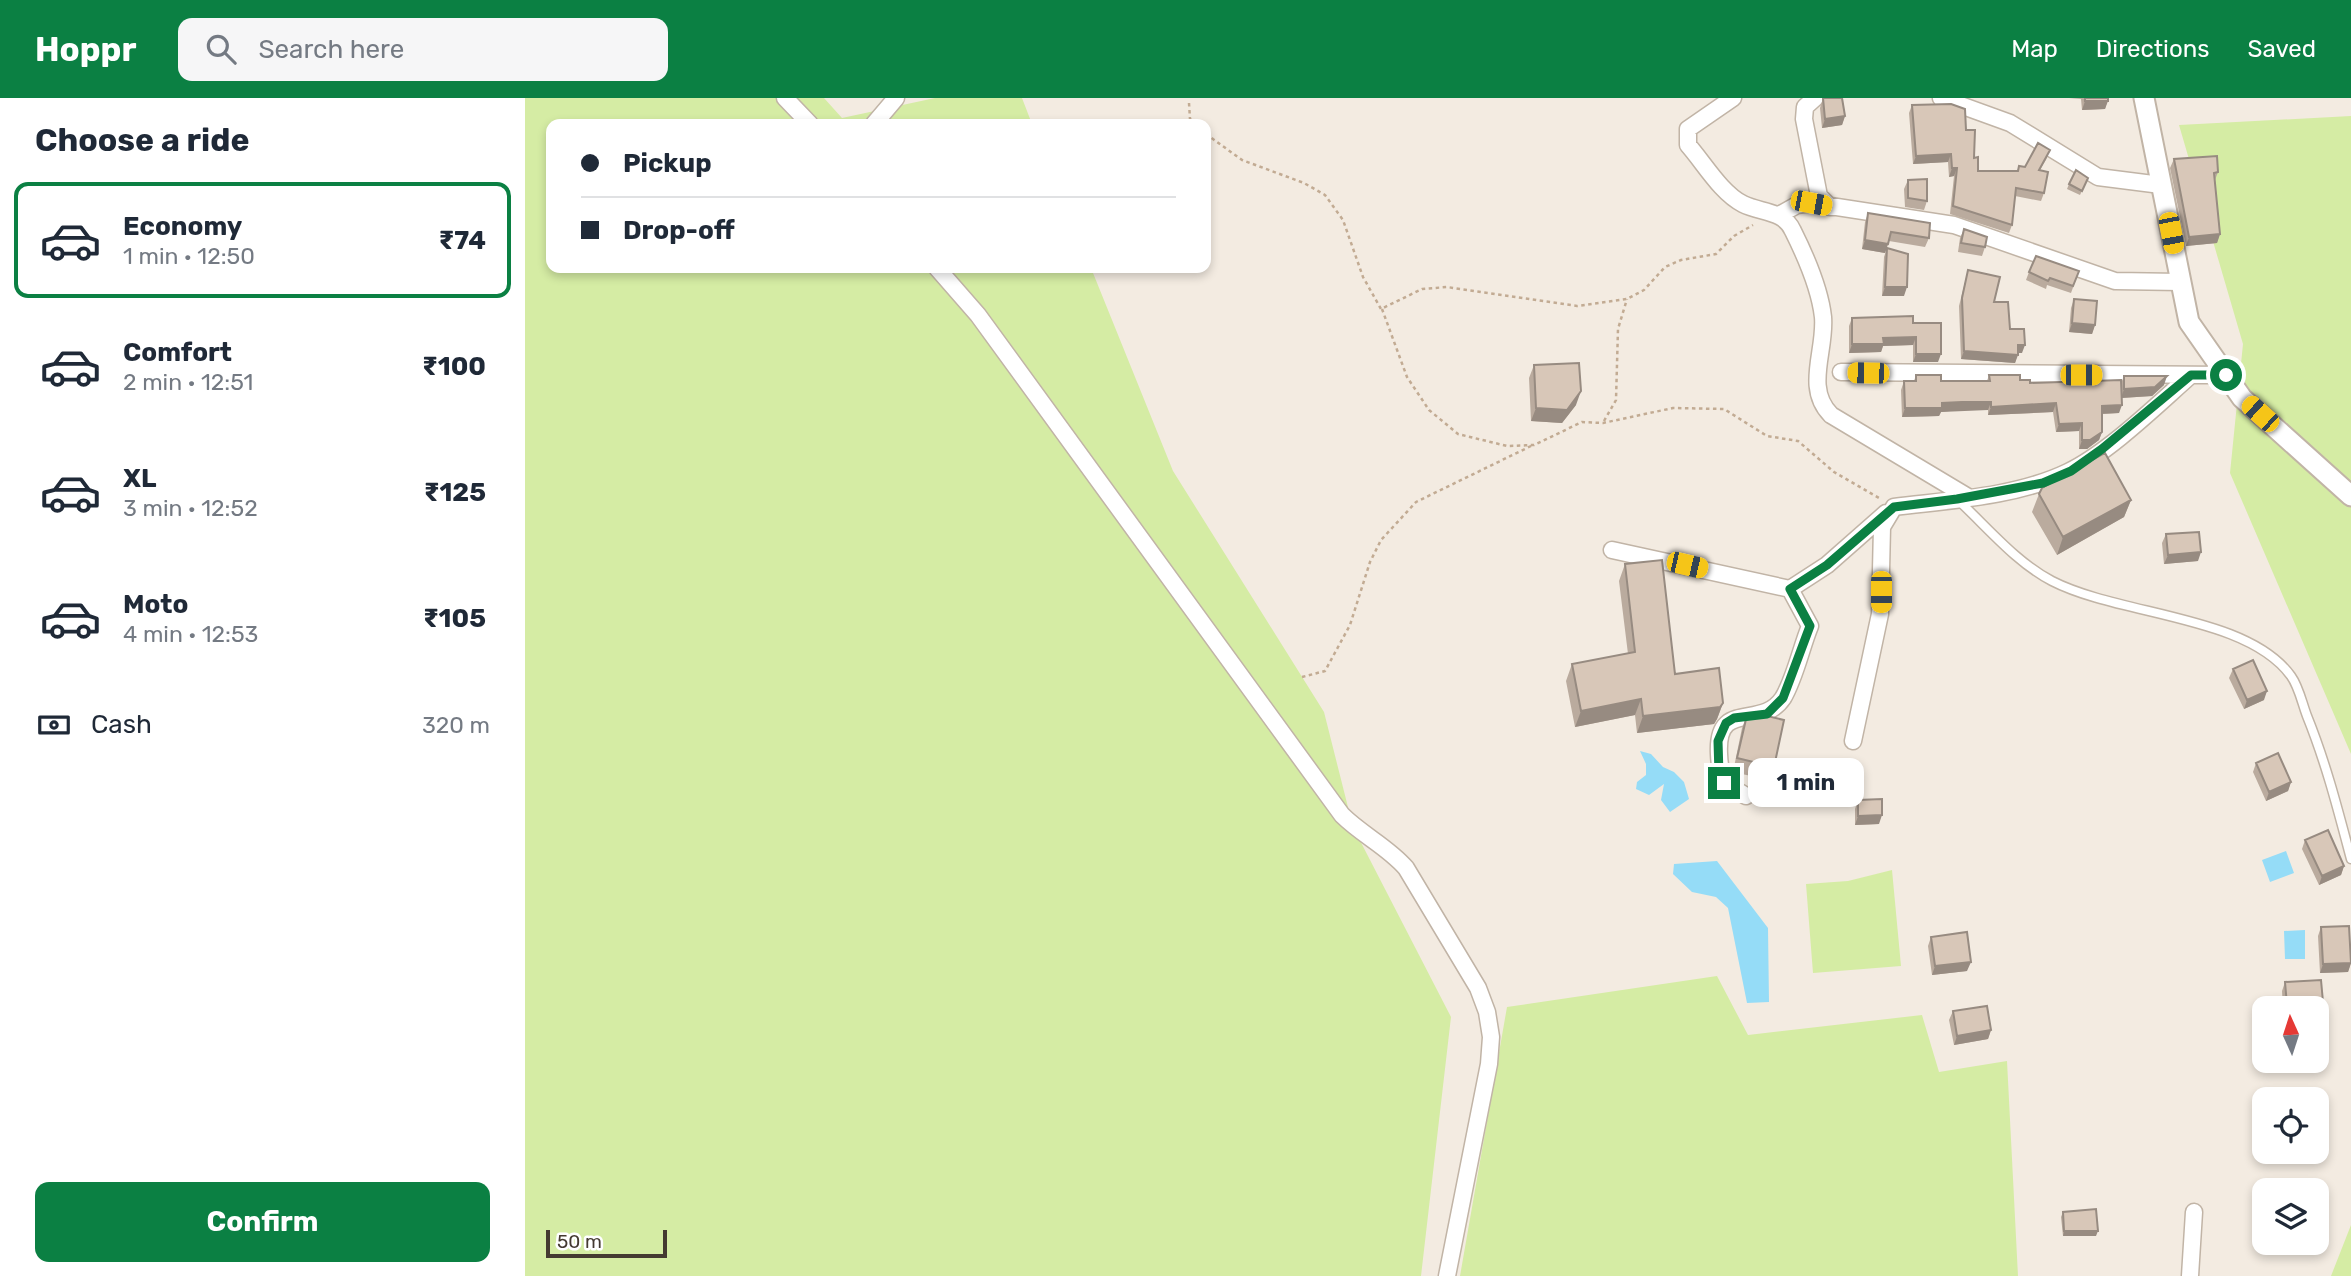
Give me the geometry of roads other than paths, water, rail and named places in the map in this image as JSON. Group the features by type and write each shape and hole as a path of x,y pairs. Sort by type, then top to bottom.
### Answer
{"street":[{"path":"785,98 805,119"},
{"path":"878,119 896,98"},
{"path":"1733,98 1694,122 1688,129 1688,145 1734,198 1751,208 1779,215 1793,229 1821,309 1823,333 1817,391 1821,405 1962,498"},
{"path":"1815,98 1805,107 1804,119 1819,196 1830,207"},
{"path":"1941,98 2010,123 2098,177 2161,184"},
{"path":"2144,98 2189,321 2242,398 2351,496"},
{"path":"1779,215 1804,204 1954,225 2115,281 2181,282"},
{"path":"941,273 978,315 1342,815 1357,831 1396,856 1406,868 1478,988 1487,1012 1489,1064 1447,1276"},
{"path":"1841,372 2226,375"},
{"path":"1612,550 1790,589 1827,565 1894,507 2043,483 2071,471 2191,375"},
{"path":"1853,741 1881,614 1882,527 1894,507"},
{"path":"1745,796 1724,783 1719,774 1718,741 1726,723 1734,718 1767,714 1783,698 1810,626 1790,589"},
{"path":"2190,1276 2194,1212"}],"lane":[{"path":"1962,498 2030,567 2051,580 2090,597 2224,632 2257,645 2276,658 2293,679 2323,757 2351,859"}],"water":[{"path":"1640,751 1651,754 1663,767 1674,772 1684,782 1689,799 1670,812 1661,800 1664,784 1649,795 1636,789 1637,782 1646,775 1646,764"},
{"path":"2286,851 2294,873 2270,882 2262,860"},
{"path":"1717,861 1768,928 1769,1002 1747,1003 1728,908 1716,897 1692,892 1673,874 1674,864"},
{"path":"2305,930 2305,959 2285,959 2284,931"}]}
